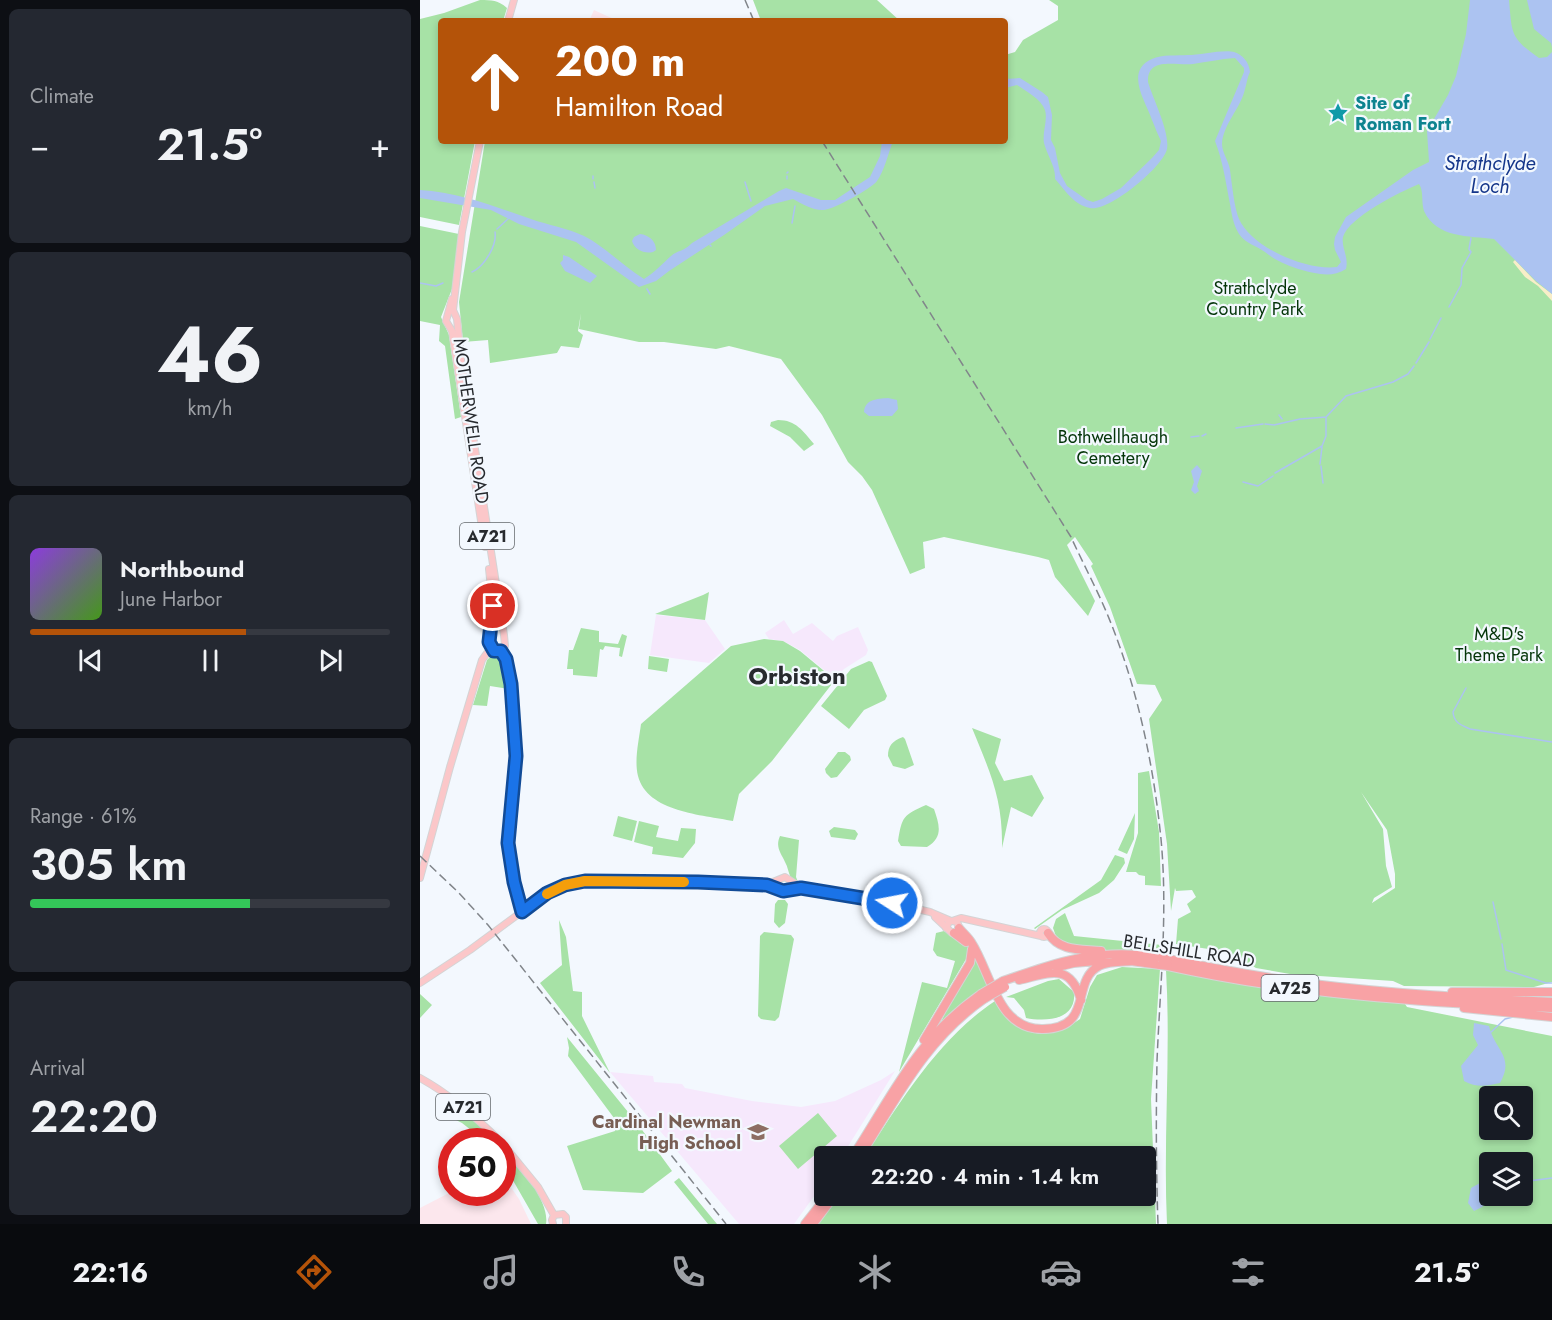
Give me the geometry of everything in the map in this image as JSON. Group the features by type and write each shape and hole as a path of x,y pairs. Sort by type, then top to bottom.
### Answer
{"highway":[{"path":"957,929 971,943 1003,1008 1027,1027 1048,1029 1065,1024 1077,1012 1086,978 1092,971 1104,964 1138,958"},
{"path":"1044,933 1057,944 1075,949 1138,958"},
{"path":"910,1065 975,952"},
{"name":"BELLSHILL ROAD","path":"1004,984 1072,958 1109,954 1260,977 1408,993"},
{"name":"BELLSHILL ROAD","path":"1004,984 1074,963 1138,958"},
{"name":"BELLSHILL ROAD","path":"1164,962 1262,984 1414,1000"},
{"path":"1019,980 1049,973 1065,975 1075,982 1081,1001"},
{"name":"A725","path":"859,1146 910,1065 943,1025 1004,984"},
{"name":"A725","path":"1408,993 1552,992"},
{"name":"A725","path":"1408,993 1552,1002"},
{"name":"A725","path":"866,1146 922,1058 945,1030 983,997"},
{"name":"A725","path":"1414,1000 1552,1008"},
{"name":"A725","path":"1414,1000 1518,1015 1552,1017"},
{"path":"805,1224 819,1206"},
{"path":"813,1224 826,1206"}],"main road":[{"path":"509,18 514,0"},
{"name":"A721","path":"456,322 453,310 464,224 479,144"},
{"name":"MOTHERWELL ROAD","path":"447,315 456,291"},
{"path":"447,315 455,314"},
{"name":"A721","path":"447,315 448,325"},
{"path":"448,325 456,322"},
{"name":"MOTHERWELL ROAD","path":"448,325 452,330 489,572 493,606 489,642 497,651 505,646 456,322"},
{"path":"492,626 497,624 502,627"},
{"path":"420,878 482,660 488,653 497,651"},
{"name":"A721","path":"497,651 506,659 511,684 516,756 508,843 514,882 522,912"},
{"path":"420,983 547,893 565,885 585,881 767,885 778,884 784,877 790,885 801,888 846,894 927,911 952,921 957,929"},
{"path":"778,884 783,891 790,885"},
{"path":"927,911 940,921 948,932 957,929 967,920"},
{"path":"946,928 947,924 961,918 1032,934 1044,933"},
{"name":"A721","path":"420,1078 441,1089 488,1128"},
{"name":"A721","path":"516,1160 538,1187 554,1215 563,1214 567,1217 566,1224"},
{"path":"553,1224 554,1215"}],"shaded area":[{"path":"594,10 612,18 590,18"},
{"path":"656,615 705,620 725,649 709,663 650,655"},
{"path":"784,620 793,634 812,623 833,641 837,636 858,627 868,650 866,655 844,669 835,679 800,650 783,641 769,639 765,633"},
{"name":"Cardinal Newman High School","path":"895,1071 848,1146 814,1146 814,1196 794,1224 739,1224 610,1072 653,1076 654,1082 682,1084 685,1088 752,1101 801,1107 835,1101"},
{"path":"516,1195 531,1224 420,1224 420,1208 438,1199 438,1206 516,1206"}],"green space":[{"path":"480,0 495,1 507,8 504,18 438,18 438,144 474,144 459,225 420,217 420,19"},
{"path":"753,0 877,0 897,18 760,18"},
{"name":"Strathclyde Country Park","path":"1049,0 1552,0 1552,982 1534,987 1404,986 1393,981 1290,974 1256,968 1228,952 1176,944 1178,919 1191,912 1187,904 1196,897 1192,890 1176,891 1175,888 1171,911 1167,844 1149,719 1162,700 1155,685 1137,684 1110,607 1091,566 1093,564 1075,537 1067,545 1095,601 1088,616 1055,577 1049,560 1038,557 944,537 923,542 925,568 910,574 872,490 848,462 822,415 781,359 729,346 716,349 664,342 639,342 579,329 581,313 578,331 583,335 579,348 561,346 557,353 490,363 488,340 463,342 459,302 485,144 1008,144 1008,54 1015,52 1023,40 1058,20 1058,6","holes":["1361,792 1387,830 1395,874 1395,888 1372,903 1374,898 1392,887 1386,866 1383,829"]},
{"path":"420,226 459,234 452,289 441,317 449,335 461,417 455,419 445,346 439,341 440,325 420,321"},
{"path":"778,420 794,424 814,444 804,451 790,437 770,426 771,422"},
{"path":"709,592 705,620 655,614 703,595"},
{"path":"581,628 599,631 599,642 618,644 622,634 627,636 622,657 619,656 620,648 605,646 603,650 600,649 597,677 573,675 573,669 567,669 569,650 573,650"},
{"path":"764,639 783,641 800,651 835,680 772,761 739,794 733,821 678,810 652,797 643,788 637,770 641,724 731,646"},
{"path":"492,655 504,659 509,689 490,686 487,706 473,705 487,660"},
{"path":"649,656 669,659 667,672 648,669"},
{"path":"869,661 872,662 887,696 885,700 864,710 849,729 821,706 851,669"},
{"path":"972,728 1001,739 995,763 1004,781 1032,775 1044,798 1032,817 1011,807 1002,848 998,800 990,772"},
{"path":"903,737 914,765 905,769 893,766 888,756 891,744"},
{"path":"838,752 845,752 851,760 837,777 831,778 825,769"},
{"path":"1149,771 1159,832 1161,886 1145,885 1145,876 1136,872 1126,872 1138,833 1138,773"},
{"path":"926,805 934,809 939,830 936,839 927,847 901,846 898,841 905,818 912,811"},
{"path":"1135,813 1134,839 1127,854 1118,850"},
{"path":"618,816 637,821 632,841 613,836"},
{"path":"639,821 659,826 656,837 678,841 681,828 696,829 695,843 683,858 652,854 653,847 634,842"},
{"path":"834,827 855,830 858,834 855,840 831,837 829,831"},
{"path":"780,836 799,840 796,877 798,882 791,878 779,850"},
{"path":"1115,855 1124,858 1125,863 1114,880 1099,893 1062,910 1034,928 1101,880"},
{"path":"778,900 785,900 788,904 785,923 779,928 774,922 775,904"},
{"path":"1065,913 1074,936 1162,945 1161,956 1080,947 1057,939 1053,928 1056,919"},
{"path":"559,920 566,937 573,991 582,992 582,1016 610,1073 540,983 562,965"},
{"path":"944,931 972,949 899,1072 922,982 947,988 955,961 937,956 933,950 936,933"},
{"path":"764,932 791,935 794,939 779,1017 775,1021 761,1019 758,1016 760,936"},
{"path":"972,955 993,985 941,1022"},
{"path":"1122,967 1160,969 1151,1099 1153,1146 872,1146 922,1072 938,1052 975,1016 995,1001 1013,1022 1023,1029 1044,1034 1055,1032 1080,1019 1090,987 1097,975"},
{"path":"1166,970 1262,988 1405,1004 1407,1007 1552,1036 1552,1224 1167,1224"},
{"path":"1059,979 1074,992 1074,1001 1071,1008 1059,1017 1042,1020 1026,1018 1024,1010 1014,998 1006,997 1048,981"},
{"path":"420,994 432,1005 420,1018"},
{"path":"567,1037 637,1123 672,1171 643,1193 583,1190 567,1146 615,1131 614,1118 568,1056"},
{"path":"443,1095 483,1128 468,1128 442,1113 440,1098"},
{"path":"818,1113 837,1136 825,1146 814,1146 814,1155 798,1169 779,1146"},
{"path":"516,1163 532,1183 543,1204 546,1224 538,1224 516,1186"},
{"path":"679,1178 717,1224 708,1224 674,1182"},
{"path":"830,1206 1155,1206 1156,1224 816,1224"}],"sand":[{"path":"1515,260 1536,282 1552,294 1552,301 1538,286 1525,277 1513,262"}],"water":[{"name":"Strathclyde Loch","path":"1470,0 1509,0 1512,28 1522,45 1539,58 1547,57 1552,52 1552,294 1494,239 1454,234 1436,226 1424,211 1419,184 1376,206 1347,229 1343,237 1347,260 1346,269 1335,274 1313,273 1287,265 1245,240 1234,223 1215,141 1244,72 1244,68 1235,58 1193,64 1164,64 1152,68 1148,82 1164,125 1167,149 1146,177 1122,196 1099,207 1090,208 1079,204 1055,179 1044,143 1045,110 1040,102 1017,85 1008,87 1008,79 1020,78 1048,97 1052,115 1051,140 1060,173 1067,186 1093,202 1121,188 1159,150 1161,141 1139,87 1139,71 1144,64 1156,57 1225,51 1237,53 1247,62 1250,72 1243,96 1225,130 1222,144 1239,219 1256,239 1282,255 1311,265 1337,267 1341,262 1335,250 1335,237 1346,217 1413,170 1429,162 1427,131 1456,76 1466,34"},
{"path":"1527,0 1552,0 1552,47 1551,43 1534,29"},
{"path":"882,144 892,144 877,181 860,193 824,210 812,208 793,199 765,206 656,281 639,287 576,242 519,224 491,210 420,198 420,190 449,194 571,231 591,240 644,279 674,254 786,188 821,200 835,200 870,177 880,156"},
{"path":"640,234 651,239 656,250 646,252 635,247 632,241"},
{"path":"563,255 597,276 590,283 565,271 560,263"},
{"path":"888,398 897,400 898,409 892,416 869,416 864,412 869,402"},
{"path":"1197,465 1202,471 1197,486 1199,491 1195,494 1191,490 1194,482 1191,471"},
{"path":"1474,1023 1489,1026 1505,1060 1504,1074 1500,1083 1482,1086 1464,1081 1461,1066 1478,1045 1473,1035"},
{"path":"1479,1184 1479,1206 1483,1206 1474,1211 1468,1203 1471,1188"}],"waterway":[{"path":"594,182 595,188"},
{"path":"745,182 751,201"},
{"path":"792,223 795,206"},
{"path":"497,229 509,218"},
{"path":"472,272 489,255 494,243 495,232"},
{"path":"1449,307 1461,285 1462,268 1471,252 1469,249 1471,238"},
{"path":"420,283 436,286 443,283"},
{"path":"647,289 650,294"},
{"path":"1430,339 1441,318"},
{"path":"1416,363 1429,342"},
{"path":"1265,424 1274,425 1300,419 1326,417 1346,396 1393,382 1408,374 1414,366"},
{"path":"1279,415 1282,419"},
{"path":"1275,473 1322,446 1326,436 1326,418"},
{"path":"1236,428 1263,424"},
{"path":"1202,436 1206,434"},
{"path":"1191,437 1199,436"},
{"path":"1320,464 1322,447"},
{"path":"1321,466 1323,483"},
{"path":"1243,482 1258,486 1273,476"},
{"path":"1466,688 1453,712 1456,721 1461,725 1470,729 1552,742"},
{"path":"1493,902 1501,939"},
{"path":"1502,944 1506,970 1552,983"},
{"path":"1490,1033 1505,1019 1513,1017"},
{"path":"1533,1180 1552,1178"}],"railway":[{"path":"745,0 753,18"},
{"path":"824,144 1071,537 1114,630 1133,688 1148,748 1158,809 1163,867 1164,922 1157,1061 1158,1224"},
{"path":"420,856 459,893 488,925 726,1224"}],"slow traffic":[{"path":"547,894 565,885 585,881 684,882"}],"place":[{"name":"Site of Roman Fort","path":"1338,113"},
{"name":"Cardinal Newman High School","path":"758,1132"}],"district":[{"name":"Orbiston","path":"797,676"}],"route":[{"path":"493,606 489,642 494,651 501,651 506,659 511,684 516,756 508,843 514,882 522,912 547,893 565,885 585,881 767,885 778,887 783,891 801,888 892,903"}],"park label":[{"name":"Bothwellhaugh Cemetery","path":"1113,447"},
{"name":"M&D's Theme Park","path":"1499,644"}]}
